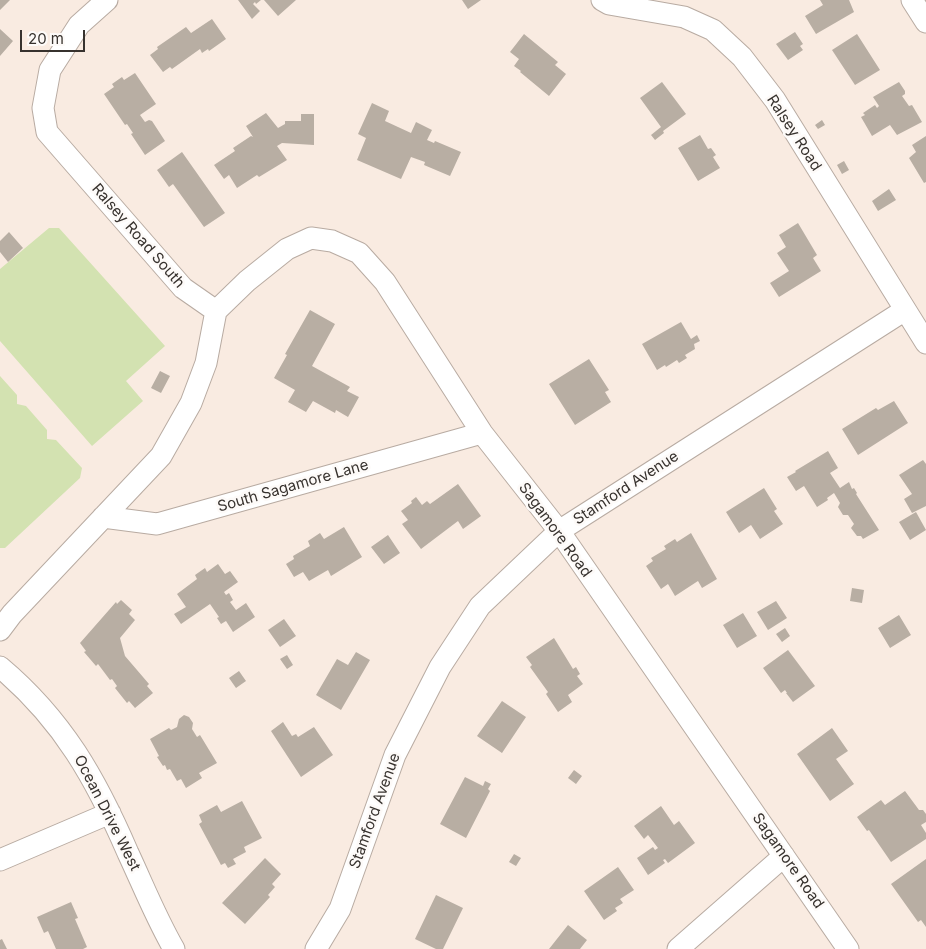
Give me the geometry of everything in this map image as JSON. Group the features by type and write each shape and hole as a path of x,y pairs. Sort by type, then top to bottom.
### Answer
{"street":[{"name":"Ralsey Road South","path":"107,0 79,25 50,70 43,108 47,132 183,288 216,311"},
{"name":"Ralsey Road","path":"602,0 609,4 684,17 713,30 742,57 775,100 926,343"},
{"path":"912,0 926,22"},
{"name":"Sagamore Road","path":"216,311 247,281 287,249 311,238 332,241 359,253 384,282 482,433 559,531 848,949"},
{"name":"Stamford Avenue","path":"316,949 340,909 395,754 440,667 480,606 559,531 906,310"},
{"path":"4,615 103,517 161,456 191,403 206,363 216,311"},
{"name":"South Sagamore Lane","path":"103,517 157,524 482,433"},
{"name":"Ocean Drive West","path":"0,668 23,687 53,719 80,757 110,813 148,899 174,949"},
{"path":"0,860 110,813"},
{"path":"678,949 784,856"}],"green space":[{"path":"49,228 59,228 165,346 126,381 143,401 92,446 0,341 0,269"},
{"path":"0,376 17,395 17,404 26,406 47,430 47,439 56,440 82,468 80,478 5,548 0,548"}],"building":[{"path":"0,0 10,0 0,10"},
{"path":"238,0 261,0 253,4 260,11 252,19"},
{"path":"264,0 296,0 278,16"},
{"path":"462,0 481,0 468,9"},
{"path":"820,0 849,0 854,12 816,34 805,16 823,5"},
{"path":"212,19 226,39 209,51 208,49 202,53 200,49 172,69 170,67 163,72 150,55 158,49 157,47 186,27 191,33"},
{"path":"0,29 13,41 0,56"},
{"path":"795,32 803,44 800,46 803,50 788,60 776,44"},
{"path":"524,34 558,62 555,65 566,74 549,96 514,66 519,59 510,52"},
{"path":"857,34 880,70 855,85 832,50"},
{"path":"135,73 156,104 140,115 145,122 152,121 165,141 145,155 131,134 133,133 127,124 125,125 104,94 114,87 112,84 122,77 124,80"},
{"path":"662,82 686,114 663,131 664,133 655,140 651,135 661,127 640,98"},
{"path":"899,82 905,91 905,94 902,96 909,106 912,105 922,122 897,135 890,125 872,136 861,117 865,115 863,113 875,105 877,108 879,106 873,97"},
{"path":"372,103 389,111 385,121 411,133 416,122 432,130 427,140 434,143 435,141 461,152 450,176 424,165 425,162 411,157 401,179 357,160 366,138 358,134"},
{"path":"266,113 278,128 285,124 285,121 301,121 301,114 314,114 314,145 282,143 277,146 287,160 259,177 257,175 237,188 229,175 224,179 214,165 235,151 233,148 251,136 253,137 246,126"},
{"path":"822,120 825,125 818,129 815,125"},
{"path":"700,135 708,149 711,148 716,155 713,157 720,168 698,181 678,148"},
{"path":"926,136 926,182 924,183 909,158 916,152 912,145"},
{"path":"182,152 225,213 204,227 173,184 169,187 157,170"},
{"path":"844,161 849,170 842,174 837,165"},
{"path":"889,189 896,200 878,211 872,201"},
{"path":"798,223 817,255 813,258 821,271 779,297 770,283 789,271 777,253 786,247 779,235"},
{"path":"9,232 23,248 8,262 0,252 0,241"},
{"path":"310,310 335,324 312,366 350,387 347,391 359,397 348,417 336,410 335,413 313,401 306,412 288,402 295,390 274,378 287,355 285,354"},
{"path":"681,322 691,339 697,335 700,341 694,344 695,349 685,355 687,358 679,363 677,360 657,370 642,344"},
{"path":"589,359 609,390 605,392 611,402 575,425 549,384"},
{"path":"160,371 170,376 161,393 151,388"},
{"path":"894,401 908,423 858,455 842,429 876,408 878,410"},
{"path":"828,451 838,468 830,473 840,488 849,482 879,530 863,539 861,536 857,536 851,528 854,524 848,515 843,515 838,507 840,503 834,493 827,498 828,500 817,507 804,486 796,491 787,477"},
{"path":"923,460 926,464 926,506 912,513 904,499 912,494 899,475"},
{"path":"458,484 481,516 463,529 458,521 421,549 402,524 408,520 401,511 412,503 411,501 416,497 422,505 427,501 430,504"},
{"path":"764,488 777,509 774,511 783,524 760,539 751,525 739,533 726,512"},
{"path":"916,512 926,530 910,540 899,522"},
{"path":"344,527 362,557 331,576 328,570 309,581 303,572 294,577 286,564 294,559 293,556 310,546 308,541 320,533 324,539"},
{"path":"691,533 717,579 702,588 698,581 675,596 668,584 661,589 646,566 653,561 651,558 666,549 664,546 675,539 677,542"},
{"path":"388,535 400,553 384,564 371,547"},
{"path":"218,564 225,574 230,571 238,582 224,592 226,595 229,593 233,600 230,602 236,610 246,603 255,617 233,632 226,621 221,624 217,618 219,617 210,604 181,624 174,614 186,607 177,594 197,579 195,575 205,568 207,572"},
{"path":"852,588 864,590 862,603 850,601"},
{"path":"121,600 132,610 129,614 135,620 120,638 125,656 149,684 147,686 153,693 135,708 129,701 127,703 115,688 117,686 112,679 110,680 98,664 96,666 84,652 86,651 80,643 116,602 117,604"},
{"path":"776,601 787,618 768,630 757,612"},
{"path":"743,613 757,636 737,648 723,625"},
{"path":"899,615 911,635 890,648 878,628"},
{"path":"284,619 296,636 280,647 268,630"},
{"path":"785,628 790,636 782,642 776,634"},
{"path":"554,638 573,669 576,667 580,674 577,676 583,684 568,695 572,702 558,712 546,694 548,692 530,667 532,665 526,657"},
{"path":"788,650 815,686 793,702 785,690 781,693 763,668"},
{"path":"356,652 370,660 341,710 316,695 337,659 348,665"},
{"path":"287,655 293,665 287,669 280,659"},
{"path":"239,671 246,681 236,688 229,678"},
{"path":"502,701 526,717 502,753 477,736"},
{"path":"184,715 189,717 193,723 192,729 197,737 200,735 217,763 199,773 202,778 186,788 181,779 177,781 170,769 167,770 165,765 163,766 157,757 159,756 150,739 169,728 171,730 177,727 179,719"},
{"path":"283,722 292,736 296,734 298,737 314,727 333,755 301,777 271,731"},
{"path":"832,728 848,751 836,759 854,784 830,801 797,754"},
{"path":"574,770 582,776 576,784 568,778"},
{"path":"465,777 483,786 485,781 491,784 488,789 490,791 466,838 440,824"},
{"path":"905,791 919,810 923,810 926,814 926,822 921,825 926,833 926,839 891,862 869,830 867,831 857,817 881,800 885,805"},
{"path":"242,801 262,838 244,847 246,852 233,859 236,864 228,868 225,863 221,865 199,824 202,822 199,815 217,805 221,812"},
{"path":"661,806 674,825 679,821 695,843 668,863 665,859 663,860 665,863 648,875 637,858 653,847 655,850 658,848 648,835 644,839 634,826"},
{"path":"514,854 521,858 516,866 509,862"},
{"path":"265,858 281,874 272,884 275,887 268,895 270,897 245,924 222,903"},
{"path":"926,859 926,927 921,920 918,922 891,884"},
{"path":"618,867 634,890 620,899 623,903 615,908 617,911 604,920 584,891"},
{"path":"436,895 463,908 443,949 436,949 415,939"},
{"path":"71,902 78,918 75,919 87,947 83,949 56,949 48,931 44,933 37,917"},
{"path":"568,925 587,940 580,949 549,949"},
{"path":"2,939 7,949 0,949 0,940"}]}
